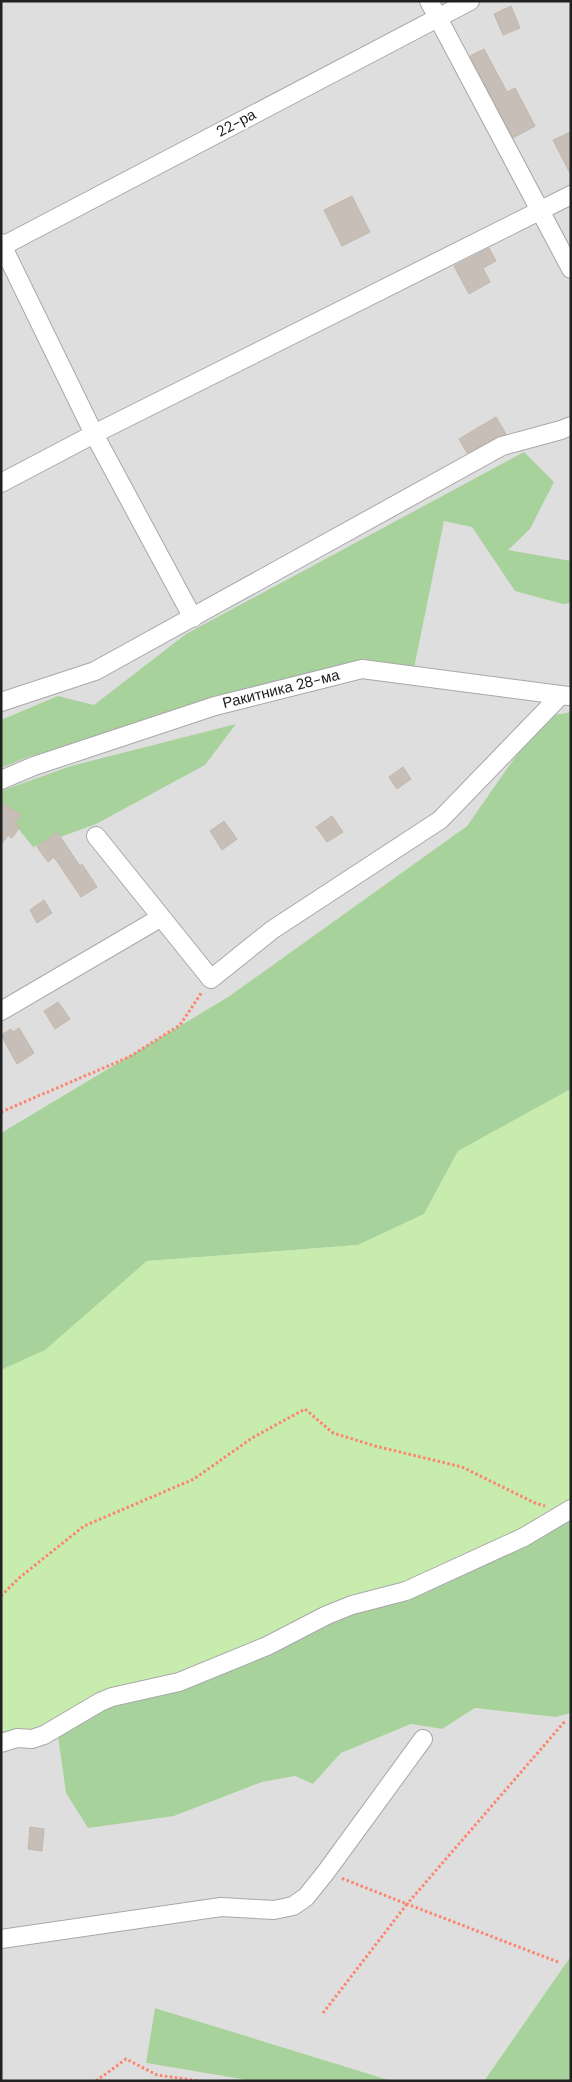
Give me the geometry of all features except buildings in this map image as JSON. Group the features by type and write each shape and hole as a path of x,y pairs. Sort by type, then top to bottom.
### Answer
{"street":[{"path":"430,1 571,269"},
{"name":"22-ра","path":"2,245 470,1"},
{"path":"1,483 94,434 571,195"},
{"path":"2,245 94,434 193,618"},
{"path":"1,702 94,671 502,446 571,426"},
{"name":"Ракитника 28-ма","path":"1,780 34,766 215,706 362,668 566,696"},
{"path":"96,836 160,918 211,979 272,930 440,820 566,696"},
{"path":"1,1011 160,918"},
{"path":"1,1743 17,1738 32,1739 44,1736 100,1702 112,1697 179,1682 268,1646 310,1626 327,1615 352,1606 406,1592 515,1541 569,1510"},
{"path":"1,1939 221,1907 274,1910 293,1906 306,1897 326,1872 423,1739"}],"path":[{"path":"1,1112 128,1056 180,1025 211,979"},
{"path":"1,1596 19,1578 84,1526 194,1479 252,1438 305,1409 333,1433 375,1446 462,1467 535,1503 569,1510"},
{"path":"323,2013 408,1904 566,1720"},
{"path":"326,1872 558,1962"},
{"path":"96,2081 126,2059 157,2075 199,2081"}],"shaded area":[{"path":"1,1 571,1 571,712 543,717 467,826 228,997 1,1133"},
{"path":"475,1708 556,1717 571,1713 571,1956 484,2081 392,2081 155,2008 146,2063 253,2081 1,2081 1,1743 57,1729 174,1816 262,1782 296,1776 313,1784 341,1753 411,1724 442,1729"}],"green space":[{"path":"524,452 554,482 530,529 508,550 571,561 571,603 563,604 515,591 472,527 444,521 413,673 363,665 28,757 1,768 1,720 58,696 94,705 186,634"},
{"path":"571,712 571,1089 458,1151 424,1214 358,1245 147,1261 45,1350 1,1370 1,1133 228,997 467,826 543,717"},
{"path":"236,724 205,765 96,824 33,847 1,807 1,791 71,766"},
{"path":"571,1089 571,1508 444,1575 57,1729 1,1743 1,1370 45,1349 147,1261 358,1245 424,1214 458,1151"},
{"path":"571,1515 571,1713 556,1717 475,1708 442,1729 411,1724 341,1753 313,1784 295,1776 262,1782 174,1816 88,1828 66,1793 57,1729 112,1697 179,1682"},
{"path":"571,1956 571,2081 484,2081"},
{"path":"155,2008 392,2081 253,2081 146,2063"}]}
